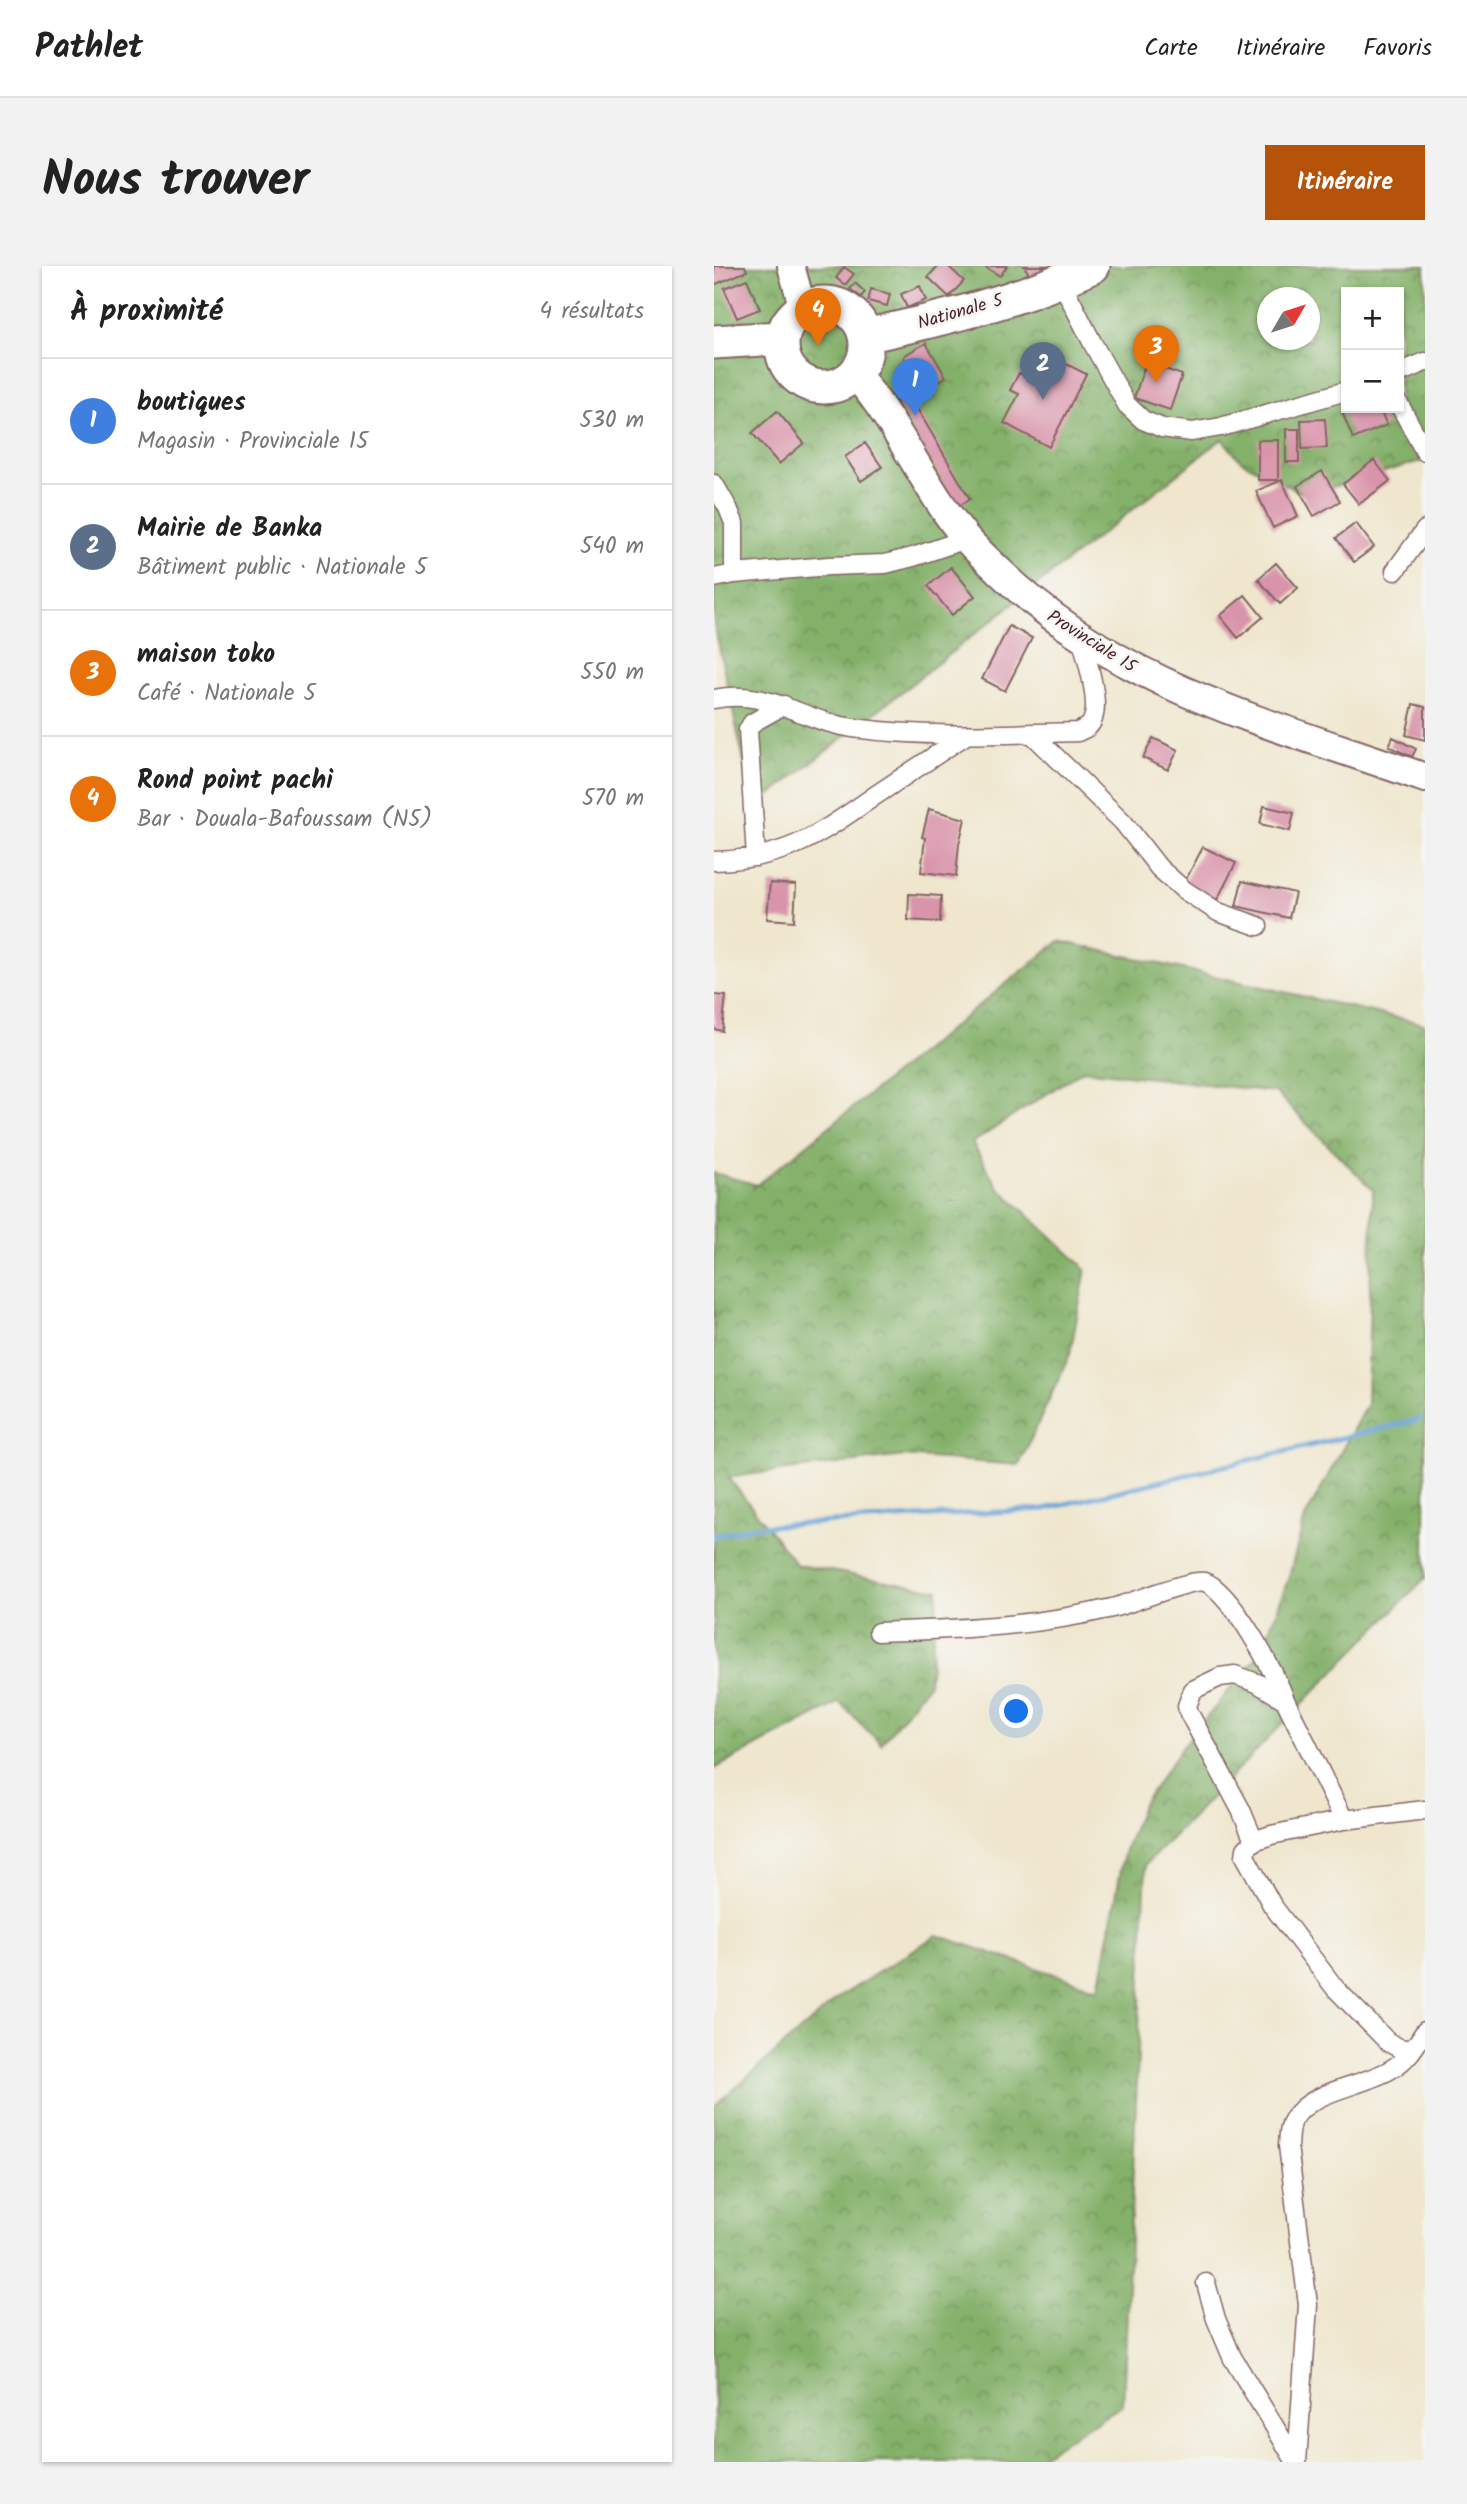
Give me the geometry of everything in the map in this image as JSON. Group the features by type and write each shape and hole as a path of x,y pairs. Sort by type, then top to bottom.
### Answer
{"highway":[{"name":"Nationale 5","path":"865,335 948,316 1061,281 1093,266"},
{"path":"817,303 833,304 848,310 859,321 865,335 863,362 855,374 843,383 828,387 813,386 806,382 789,368 783,354 782,338 786,326 803,309 817,303"},
{"path":"714,342 782,338"}],"main road":[{"name":"Provinciale 15","path":"855,374 887,413 934,496 966,539 1046,614 1126,665 1170,687 1238,714 1425,778"}],"street":[{"path":"791,266 803,309"},
{"path":"1061,281 1127,405 1143,420 1161,428 1192,432 1221,427 1341,392"},
{"path":"1404,371 1425,362"},
{"path":"1404,413 1425,452"},
{"path":"714,484 734,523 734,574"},
{"path":"1395,571 1425,530"},
{"path":"714,578 829,566 884,564 913,558 966,539"},
{"path":"714,699 743,695 768,699 825,723 928,735 1078,732 1089,727 1095,714 1095,698 1082,639"},
{"path":"756,857 748,730 752,723 784,705"},
{"path":"1031,733 1123,822 1159,868 1184,890 1218,912 1258,926"},
{"path":"715,864 756,857 802,844 966,735"},
{"path":"878,1632 986,1629 1035,1623 1130,1604 1194,1582 1205,1583 1216,1589 1237,1614 1280,1683 1284,1700 1344,1820"},
{"path":"1254,1841 1241,1810 1189,1713 1189,1698 1201,1685 1220,1677 1235,1675 1256,1682 1284,1700"},
{"path":"1412,2050 1399,2048 1388,2042 1335,1988 1272,1905 1247,1862 1246,1849 1254,1841 1344,1820 1425,1810"},
{"path":"1297,2462 1308,2305 1288,2147 1291,2122 1302,2108 1318,2098 1392,2070 1404,2061 1425,2031"},
{"path":"1206,2283 1216,2319 1232,2357 1297,2462"}],"green space":[{"path":"714,266 1425,266 1425,460 1305,495 1241,461 1222,439 754,808 714,624"},
{"path":"1059,941 1425,1024 1425,1578 1146,1864 1123,2405 1031,2462 714,2462 714,2106 838,1998 937,1935 1099,1989 1124,1853 1142,1805 1183,1746 1261,1652 1288,1580 1305,1518 1367,1404 1373,1190 1275,1092 1083,1070 972,1143 998,1187 1086,1269 1070,1354 1019,1465 904,1456 728,1477 797,1565 938,1590 929,1683 881,1744 839,1702 714,1769 714,1173 757,1185"}],"building":[{"path":"714,266 745,266 747,271 714,285"},
{"path":"938,266 948,266 964,281 949,297 928,277"},
{"path":"983,266 1007,266 1000,276"},
{"path":"1024,266 1051,266 1031,277"},
{"path":"844,267 854,274 845,285 836,278"},
{"path":"747,279 760,309 737,318 724,288"},
{"path":"855,283 865,292 861,297 850,289"},
{"path":"920,286 926,300 907,308 901,294"},
{"path":"871,289 890,294 887,306 868,301"},
{"path":"926,343 946,377 911,398 970,499 957,507 897,404 894,385 905,355"},
{"path":"1041,351 1086,374 1049,447 1004,423 1019,394 1010,390 1019,373 1028,377"},
{"path":"1146,362 1182,375 1170,410 1134,398"},
{"path":"777,411 804,443 779,464 752,433"},
{"path":"1342,413 1381,413 1387,425 1353,439"},
{"path":"1325,419 1327,448 1302,449 1301,420"},
{"path":"1286,429 1299,429 1299,462 1286,462"},
{"path":"1258,440 1278,440 1278,480 1258,480"},
{"path":"865,443 882,467 861,481 845,457"},
{"path":"1374,460 1390,481 1359,504 1343,484"},
{"path":"1322,471 1340,501 1314,516 1297,486"},
{"path":"1282,480 1298,516 1273,528 1256,491"},
{"path":"1356,523 1374,547 1354,562 1336,538"},
{"path":"1276,563 1298,588 1280,604 1258,579"},
{"path":"951,567 975,596 952,615 928,586"},
{"path":"1245,595 1263,617 1238,638 1220,616"},
{"path":"1009,626 1032,638 1005,691 982,679"},
{"path":"1413,704 1425,707 1425,740 1406,735"},
{"path":"1393,737 1416,749 1412,757 1389,746"},
{"path":"1153,738 1178,750 1168,770 1143,758"},
{"path":"1264,806 1294,813 1290,831 1260,824"},
{"path":"929,809 965,819 956,876 921,872 925,838 922,837"},
{"path":"1203,847 1236,863 1217,900 1184,883"},
{"path":"1242,881 1295,893 1289,918 1236,906"},
{"path":"770,883 796,885 794,921 767,919"},
{"path":"909,894 941,896 940,922 908,920"},
{"path":"714,995 726,996 722,1031 714,1029"}],"waterway":[{"path":"714,1536 752,1527 1044,1509 1421,1419"}],"place":[{"name":"Rond point pachi","path":"818,346"},
{"name":"maison toko","path":"1156,383"},
{"name":"Mairie de Banka","path":"1043,400"},
{"name":"boutiques","path":"915,416"}]}
